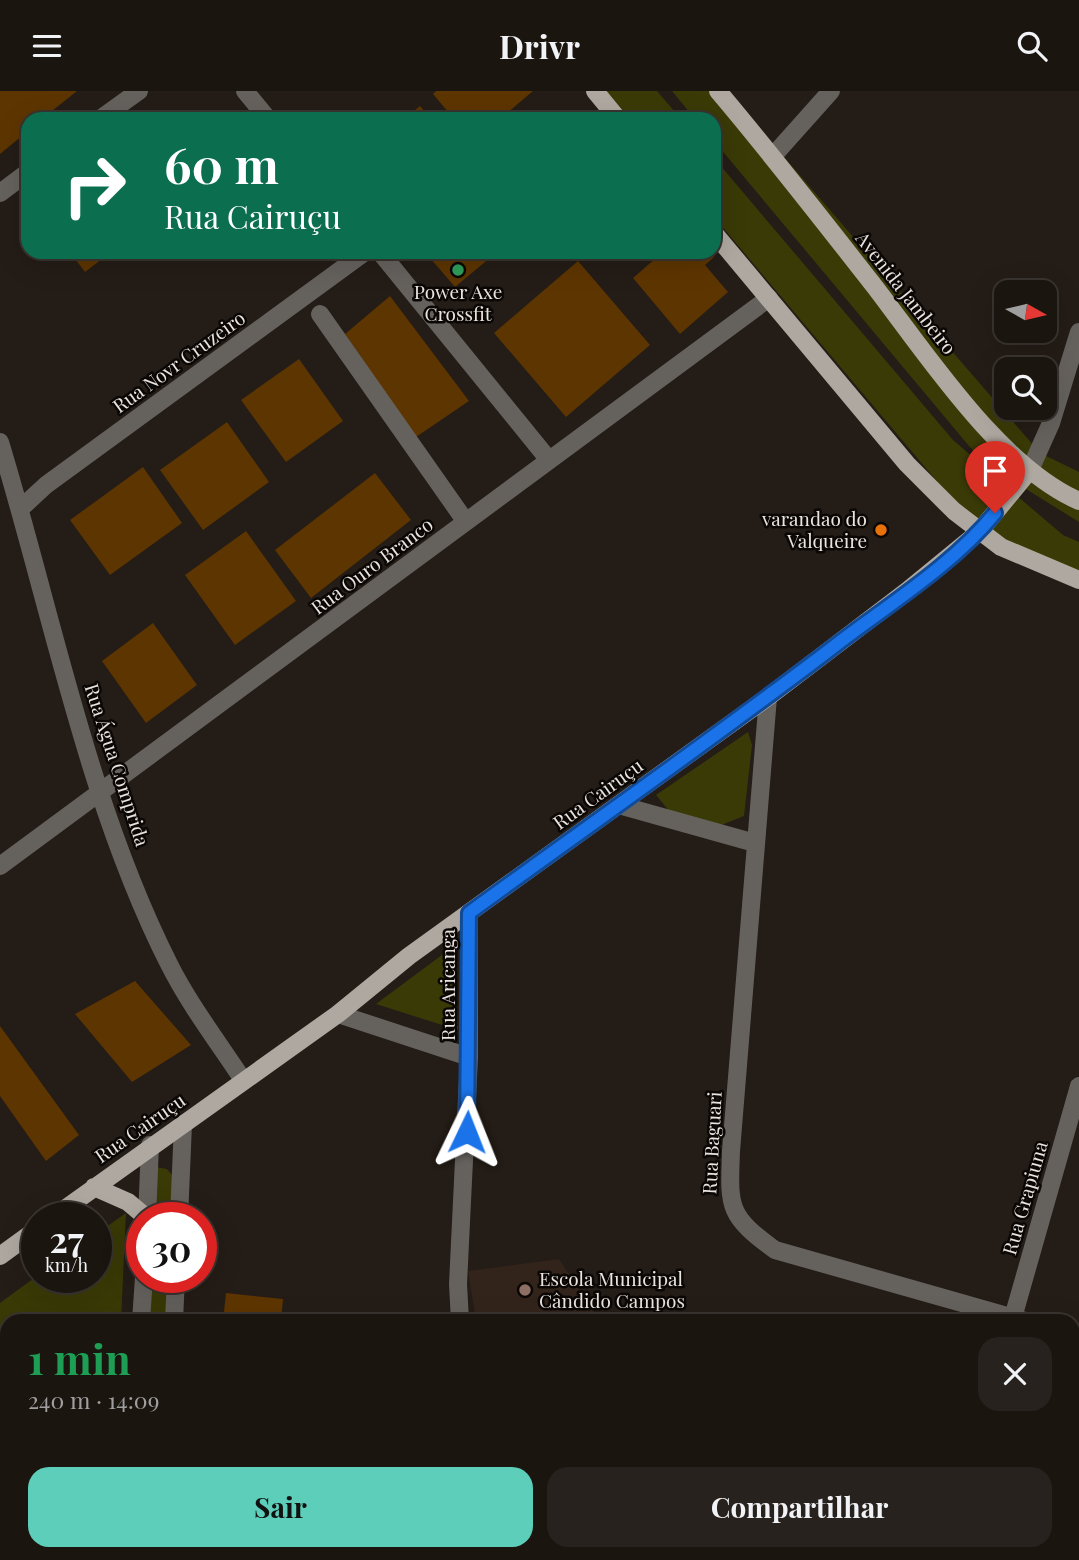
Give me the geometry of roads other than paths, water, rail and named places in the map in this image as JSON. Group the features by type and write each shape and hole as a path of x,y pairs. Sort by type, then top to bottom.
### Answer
{"main road":[{"path":"595,91 612,112"},
{"name":"Avenida Jambeiro","path":"718,91 774,156 1025,476 1079,501"},
{"path":"721,241 907,464 979,533 1001,547 1079,580"},
{"name":"Rua Cairuçu","path":"74,1202 150,1145 338,1014 409,956 768,697 979,533 1025,476"},
{"path":"94,1187 128,1202"},
{"path":"0,1256 21,1241"}],"street":[{"path":"110,112 138,91"},
{"path":"245,91 262,112"},
{"path":"774,156 831,91"},
{"path":"0,193 21,177"},
{"name":"Rua Novr Cruzeiro","path":"20,509 46,485 355,259"},
{"path":"386,259 549,460"},
{"name":"Rua Ouro Branco","path":"0,866 769,298"},
{"path":"320,314 466,522"},
{"name":"Rua Cairuçu","path":"1025,476 1051,423 1079,331"},
{"name":"Rua Água Comprida","path":"0,442 100,794 146,914 169,965 243,1080"},
{"name":"Rua Baguari","path":"768,697 731,1150 730,1204 748,1228 775,1250 996,1314"},
{"path":"619,805 755,843"},
{"name":"Rua Aricanga","path":"460,1314 458,1284 469,1057 469,913"},
{"name":"Rua Aricanga","path":"338,1014 469,1057"},
{"name":"Rua Grapiuna","path":"1019,1314 1079,1086"},
{"path":"180,1202 183,1124"},
{"path":"148,1202 150,1145"},
{"path":"141,1314 143,1293"},
{"path":"174,1314 175,1293"}],"place":[{"name":"Power Axe Crossfit","path":"458,270"},
{"name":"varandao do Valqueire","path":"881,530"},
{"name":"Escola Municipal Cândido Campos","path":"525,1290"}]}
